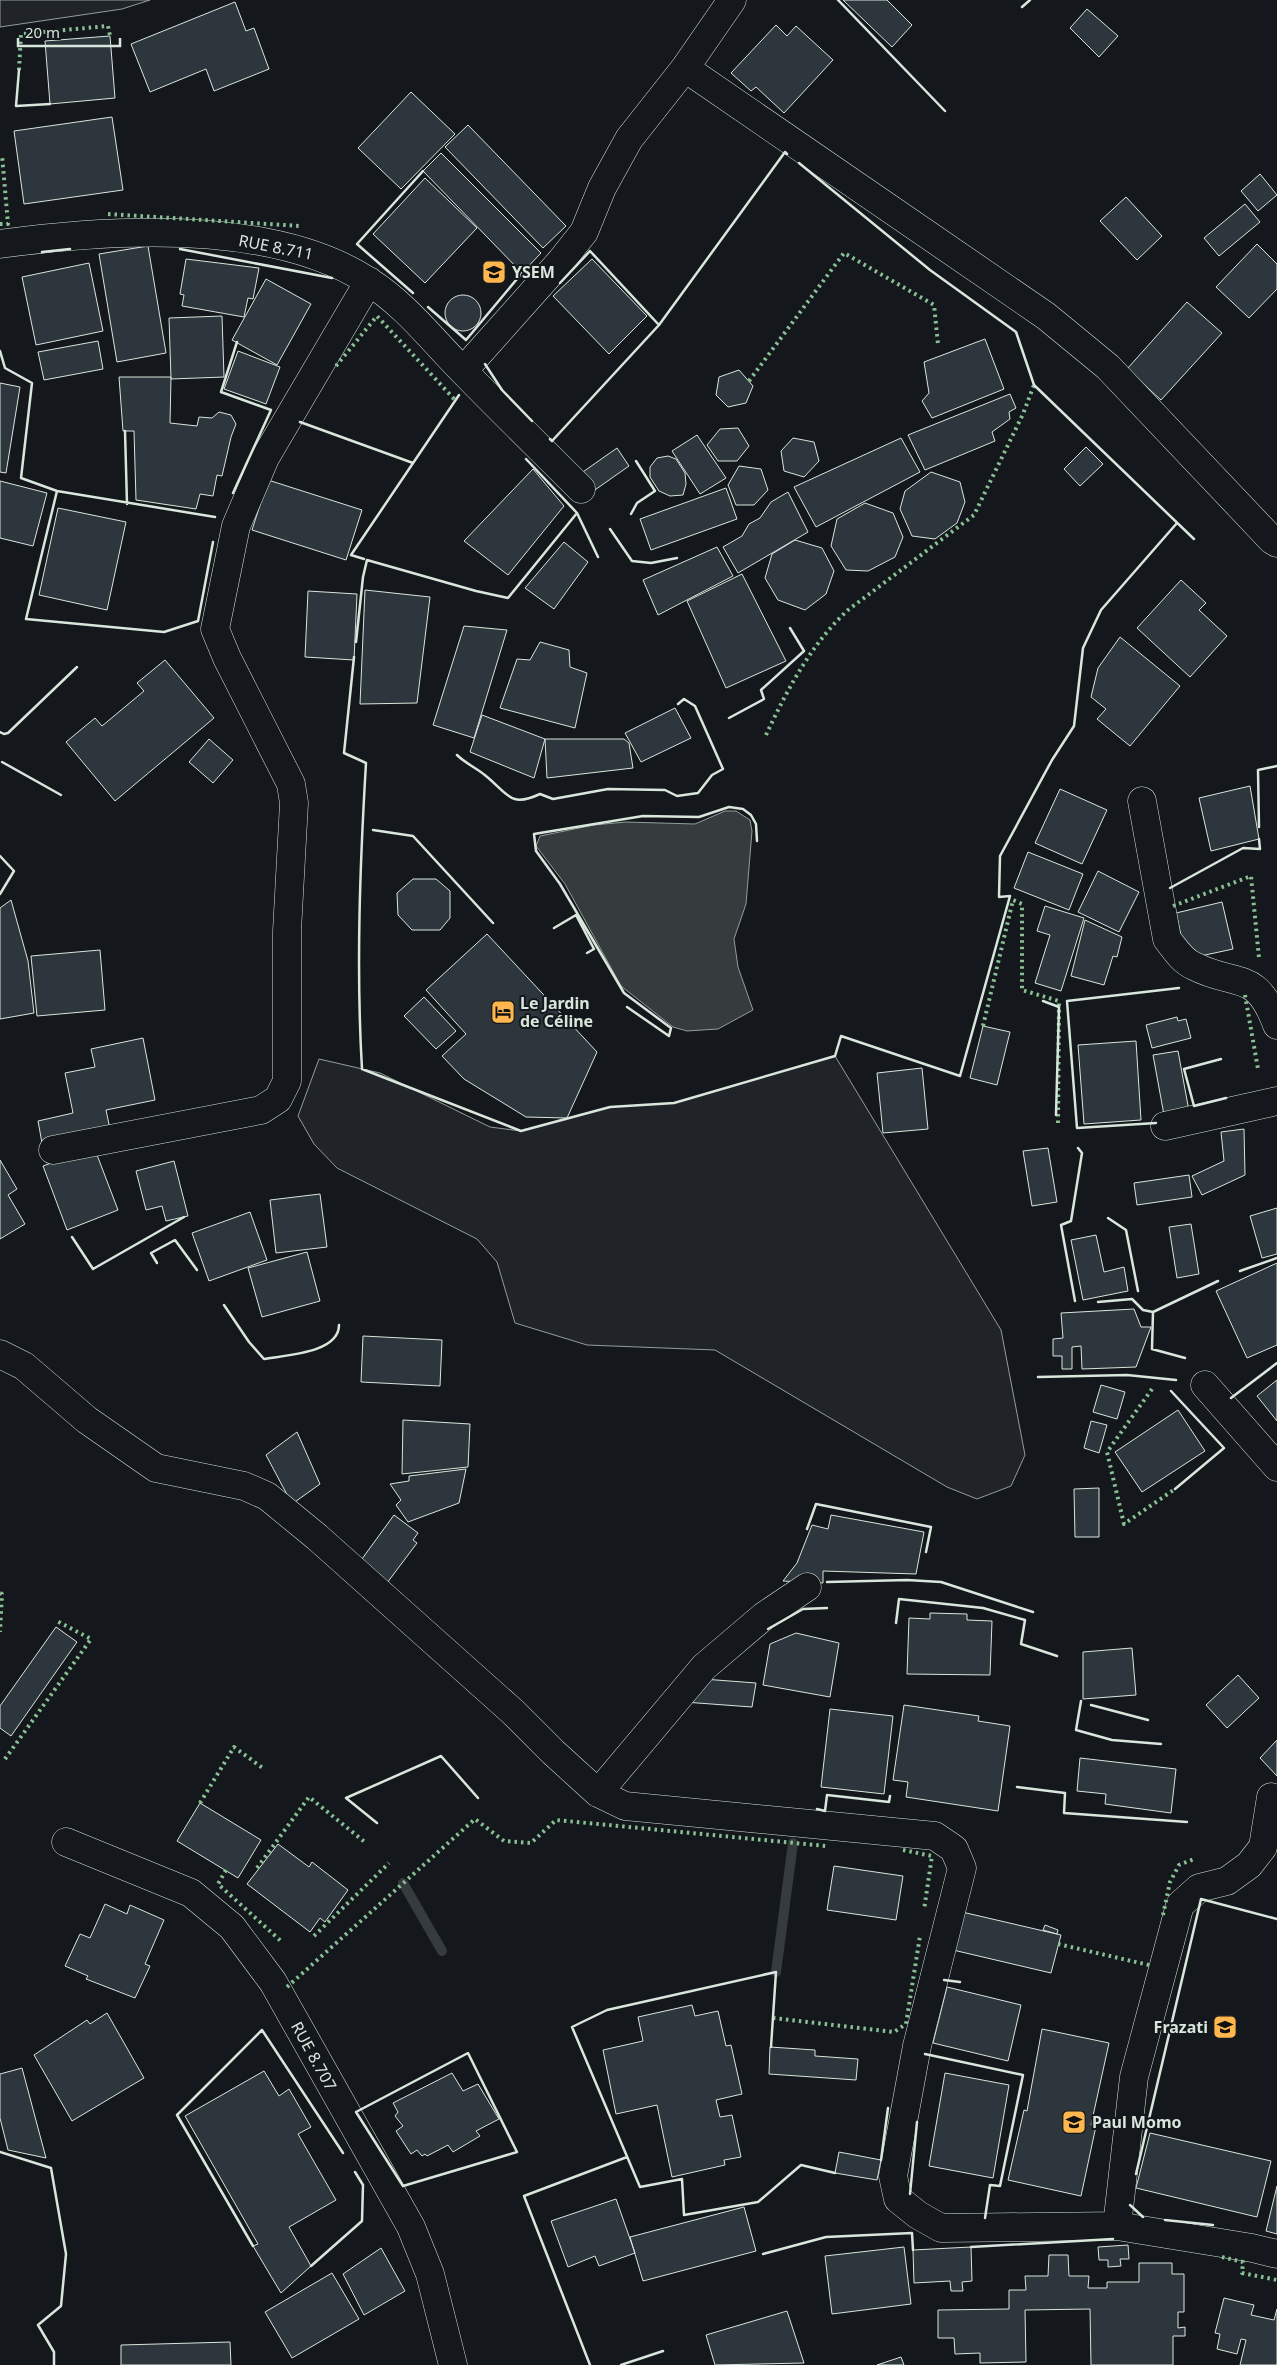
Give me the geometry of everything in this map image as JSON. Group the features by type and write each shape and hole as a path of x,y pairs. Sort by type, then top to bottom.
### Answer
{"street":[{"path":"463,371 561,261 584,232 602,188 629,139 685,68 732,0"},
{"path":"685,68 1046,316 1108,367 1272,540 1277,543"},
{"name":"RUE 8.711","path":"0,244 58,236 190,233 270,243 319,255 369,281 407,312 581,489"},
{"path":"53,1150 261,1110 278,1099 287,1081 286,931 294,803 291,784 227,658 215,629 236,526 266,458 369,281"},
{"path":"1142,801 1167,939 1181,957 1192,966 1243,981 1259,991 1271,1008 1277,1025"},
{"path":"1165,1126 1277,1101"},
{"path":"0,1354 24,1366 87,1420 156,1468 244,1486 267,1496 317,1537 513,1712 598,1793 625,1806 936,1836 954,1849 962,1868 917,2046 894,2176 898,2199 918,2216 941,2228 1116,2226 1252,2248 1277,2254"},
{"path":"1205,1386 1277,1466"},
{"path":"598,1793 704,1667 764,1616 807,1587"},
{"path":"1116,2226 1134,2077 1180,1905 1200,1888 1227,1881 1249,1865 1263,1847 1270,1797"},
{"name":"RUE 8.707","path":"66,1842 191,1893 232,1927 273,1982 411,2227 430,2274 453,2365"}],"shaded area":[{"path":"0,0 150,0 122,9 0,27"},
{"path":"725,811 736,811 750,820 752,831 746,904 734,939 738,967 753,1010 718,1029 687,1031 673,1027 621,986 565,884 536,846 540,836 594,825 626,822 695,824"},
{"path":"835,1056 1001,1330 1025,1455 1011,1486 977,1499 947,1487 715,1350 587,1345 515,1323 497,1262 477,1239 337,1168 314,1144 298,1116 319,1059 380,1073 490,1127 521,1131 610,1107 674,1103"}],"building":[{"path":"843,0 887,0 912,25 892,47"},
{"path":"235,2 246,31 254,28 269,69 214,91 206,69 150,92 131,44"},
{"path":"1087,9 1118,36 1099,57 1070,28"},
{"path":"776,25 787,36 796,26 833,60 784,113 756,87 751,91 731,73"},
{"path":"110,36 115,98 50,104 45,41"},
{"path":"411,92 455,134 401,189 358,148"},
{"path":"112,117 123,190 24,204 14,131"},
{"path":"468,125 566,226 543,248 445,147"},
{"path":"441,153 541,253 522,273 423,171"},
{"path":"1260,174 1277,195 1258,211 1241,191"},
{"path":"425,178 477,228 425,283 373,234"},
{"path":"1126,197 1162,236 1137,260 1100,221"},
{"path":"1245,204 1260,222 1219,256 1204,238"},
{"path":"1257,244 1277,264 1277,289 1249,318 1216,287"},
{"path":"148,246 166,353 117,362 99,254"},
{"path":"186,259 259,268 253,299 248,298 244,317 182,306 184,295 180,294"},
{"path":"592,259 647,316 609,354 553,296"},
{"path":"89,263 103,331 36,345 22,277"},
{"path":"266,279 311,304 277,365 232,340"},
{"path":"463,295 475,301 481,313 475,325 463,331 451,325 445,313 451,301"},
{"path":"1187,302 1222,333 1161,400 1127,369"},
{"path":"222,316 224,377 171,379 169,318"},
{"path":"985,339 1004,389 932,418 922,401 929,393 924,362"},
{"path":"98,341 103,369 44,380 38,352"},
{"path":"238,351 280,367 266,404 224,389"},
{"path":"739,370 753,386 746,403 728,407 716,395 719,377"},
{"path":"119,377 171,377 170,423 197,426 199,417 212,418 219,412 231,415 236,424 222,476 217,475 213,496 200,494 196,509 136,500 134,431 123,431"},
{"path":"0,383 20,387 6,473 0,472"},
{"path":"1010,394 1016,408 1009,412 1010,419 992,432 995,441 925,470 908,435"},
{"path":"738,428 749,446 737,461 718,461 707,445 720,429"},
{"path":"697,435 726,478 700,494 672,451"},
{"path":"793,438 814,442 819,461 804,477 784,471 781,451"},
{"path":"901,438 920,472 816,527 794,487"},
{"path":"1086,447 1103,464 1080,486 1064,469"},
{"path":"617,448 629,466 592,492 580,474"},
{"path":"668,456 676,459 685,473 686,484 683,495 670,496 659,491 650,477 650,467 657,458"},
{"path":"739,466 761,469 768,490 754,505 736,505 728,485"},
{"path":"533,469 564,506 508,575 464,541"},
{"path":"931,472 960,482 965,502 957,523 935,539 912,536 900,509 905,491"},
{"path":"268,480 362,510 346,560 252,530"},
{"path":"0,481 47,493 33,546 0,538"},
{"path":"726,488 737,519 651,550 640,519"},
{"path":"788,492 808,532 738,573 723,547 742,536 749,524 760,518 771,502"},
{"path":"865,503 893,513 903,537 895,557 868,571 846,570 831,546 837,519"},
{"path":"58,508 126,522 107,610 39,595"},
{"path":"795,540 822,548 834,571 826,594 805,610 778,600 765,578 772,554"},
{"path":"564,542 588,562 554,609 525,588"},
{"path":"717,547 733,576 658,615 643,580"},
{"path":"742,574 786,661 726,688 687,601"},
{"path":"1181,580 1206,603 1199,610 1227,636 1190,677 1137,628"},
{"path":"365,590 430,597 417,703 360,704"},
{"path":"308,591 357,594 354,660 305,657"},
{"path":"464,626 507,630 474,738 433,725"},
{"path":"1120,637 1180,686 1130,746 1097,719 1106,709 1091,697 1098,668"},
{"path":"540,642 569,650 570,667 587,673 575,728 500,708 517,659 530,660"},
{"path":"165,660 214,718 115,801 66,742 95,718 102,726 144,691 137,683"},
{"path":"675,708 691,738 641,762 625,733"},
{"path":"482,715 545,739 534,778 470,752"},
{"path":"209,739 233,760 213,783 189,762"},
{"path":"545,739 624,739 629,743 633,768 547,778"},
{"path":"1250,786 1259,839 1211,851 1199,798"},
{"path":"1060,789 1107,810 1082,864 1035,843"},
{"path":"1028,852 1083,874 1069,910 1014,888"},
{"path":"1098,871 1139,892 1119,932 1078,912"},
{"path":"413,879 436,879 450,891 450,918 440,930 412,930 398,915 397,893"},
{"path":"11,900 28,961 34,1013 0,1019 0,908"},
{"path":"1222,902 1233,949 1196,957 1184,949 1176,913"},
{"path":"1045,906 1084,918 1061,991 1035,983 1050,935 1037,931"},
{"path":"1085,920 1122,937 1117,957 1113,956 1104,985 1071,976"},
{"name":"Le Jardin de Céline","path":"487,934 597,1052 567,1118 526,1117 464,1079 442,1056 466,1034 426,990"},
{"path":"100,950 105,1010 37,1016 31,956"},
{"path":"424,997 456,1031 436,1049 404,1016"},
{"path":"1177,1017 1178,1021 1186,1019 1191,1038 1152,1048 1146,1025"},
{"path":"983,1026 1010,1032 997,1085 970,1078"},
{"path":"143,1038 155,1100 106,1110 110,1129 42,1143 38,1121 73,1113 65,1073 95,1067 91,1049"},
{"path":"1136,1041 1141,1120 1084,1124 1078,1045"},
{"path":"1178,1051 1189,1111 1164,1115 1153,1055"},
{"path":"922,1068 928,1129 883,1133 877,1073"},
{"path":"1244,1129 1245,1175 1202,1195 1192,1176 1224,1161 1221,1132"},
{"path":"94,1147 118,1210 67,1230 43,1166"},
{"path":"1048,1148 1057,1202 1032,1206 1023,1151"},
{"path":"0,1160 17,1189 8,1195 25,1224 0,1239"},
{"path":"174,1161 188,1216 166,1221 162,1206 146,1210 136,1171"},
{"path":"1189,1175 1192,1197 1137,1205 1134,1183"},
{"path":"320,1194 327,1247 276,1253 270,1200"},
{"path":"1277,1208 1277,1254 1262,1258 1250,1216"},
{"path":"250,1212 267,1260 209,1281 192,1233"},
{"path":"1191,1224 1199,1274 1177,1278 1169,1227"},
{"path":"1096,1235 1104,1272 1124,1267 1128,1291 1083,1300 1071,1240"},
{"path":"307,1252 320,1301 262,1317 248,1268"},
{"path":"1277,1263 1277,1345 1247,1358 1216,1291"},
{"path":"1134,1309 1141,1327 1151,1327 1136,1367 1082,1369 1081,1346 1072,1347 1072,1369 1062,1369 1062,1356 1053,1356 1053,1339 1063,1338 1061,1313"},
{"path":"363,1336 442,1340 440,1386 361,1382"},
{"path":"1277,1380 1277,1421 1257,1396"},
{"path":"1101,1385 1125,1392 1117,1419 1093,1412"},
{"path":"1178,1410 1205,1451 1142,1492 1115,1452"},
{"path":"403,1420 470,1424 468,1467 402,1474"},
{"path":"1091,1421 1107,1425 1099,1453 1084,1448"},
{"path":"297,1432 320,1484 292,1504 266,1455"},
{"path":"466,1469 459,1503 408,1522 396,1505 401,1500 390,1484 409,1481 409,1476"},
{"path":"1099,1488 1099,1537 1075,1537 1074,1489"},
{"path":"394,1515 418,1533 413,1540 417,1543 387,1583 359,1563"},
{"path":"831,1515 924,1532 916,1574 823,1571 823,1583 783,1581 797,1563 812,1525 828,1529"},
{"path":"930,1613 967,1614 967,1620 992,1621 990,1675 907,1674 909,1618 930,1619"},
{"path":"56,1627 77,1642 11,1736 0,1728 0,1706"},
{"path":"796,1633 839,1643 830,1697 763,1685 770,1644"},
{"path":"1132,1648 1136,1695 1083,1699 1083,1652"},
{"path":"1238,1675 1259,1698 1227,1728 1206,1705"},
{"path":"703,1679 756,1683 752,1707 684,1702"},
{"path":"904,1705 979,1716 978,1721 1010,1726 998,1811 906,1797 908,1782 893,1780"},
{"path":"830,1709 893,1716 884,1794 821,1787"},
{"path":"1277,1740 1277,1776 1260,1758"},
{"path":"1080,1758 1176,1769 1171,1813 1105,1804 1106,1794 1077,1791"},
{"path":"200,1803 261,1840 238,1878 177,1841"},
{"path":"278,1844 309,1867 312,1862 348,1890 325,1922 320,1918 310,1932 247,1884"},
{"path":"834,1866 903,1876 896,1920 827,1910"},
{"path":"105,1904 127,1914 130,1905 164,1920 145,1964 150,1966 135,1998 86,1979 88,1976 65,1966 80,1934 90,1938"},
{"path":"962,1912 1061,1935 1051,1973 953,1950"},
{"path":"1045,1925 1058,1930 1057,1934 1043,1930"},
{"path":"947,1987 1021,2005 1008,2061 933,2043"},
{"path":"692,2005 695,2016 718,2011 726,2046 731,2045 742,2094 716,2100 720,2117 732,2115 741,2157 724,2160 725,2165 672,2177 657,2105 616,2114 603,2050 643,2041 638,2017"},
{"path":"107,2013 144,2078 72,2121 34,2055 87,2020 90,2024"},
{"path":"1042,2029 1109,2043 1091,2125 1096,2126 1081,2196 1008,2180 1024,2110 1027,2111"},
{"path":"770,2047 815,2050 815,2056 858,2059 856,2080 769,2074"},
{"path":"22,2068 46,2158 8,2150 0,2118 0,2074"},
{"path":"264,2071 279,2096 289,2089 311,2127 298,2134 336,2200 289,2227 311,2266 281,2293 253,2246 258,2244 185,2116"},
{"path":"452,2073 463,2091 478,2084 499,2119 476,2131 480,2136 453,2152 448,2145 427,2156 425,2154 422,2156 417,2150 411,2154 396,2131 403,2126 395,2116 398,2112 393,2103"},
{"path":"945,2073 1009,2085 993,2178 929,2166"},
{"path":"1150,2133 1271,2161 1257,2217 1136,2188"},
{"path":"839,2152 881,2160 877,2180 835,2173"},
{"path":"1277,2186 1277,2234 1266,2231"},
{"path":"616,2199 635,2253 599,2266 595,2256 568,2267 551,2221"},
{"path":"744,2207 756,2251 643,2281 630,2237"},
{"path":"1128,2245 1129,2259 1120,2259 1121,2266 1108,2267 1108,2260 1099,2260 1098,2247"},
{"path":"904,2247 911,2304 832,2314 825,2256"},
{"path":"971,2247 972,2281 962,2282 963,2291 951,2291 950,2281 914,2283 913,2250"},
{"path":"381,2248 405,2291 364,2315 343,2274"},
{"path":"1049,2255 1068,2255 1069,2276 1089,2276 1088,2288 1107,2288 1107,2282 1139,2282 1139,2263 1172,2263 1172,2274 1184,2274 1184,2312 1178,2312 1178,2328 1185,2327 1185,2336 1173,2336 1173,2365 1091,2365 1090,2309 1025,2310 1026,2362 980,2363 980,2353 955,2354 954,2338 938,2338 938,2310 1009,2309 1009,2290 1026,2290 1025,2276 1048,2276"},
{"path":"332,2273 359,2319 292,2358 265,2312"},
{"path":"1224,2298 1254,2305 1251,2315 1274,2320 1277,2309 1277,2365 1240,2365 1246,2340 1241,2339 1237,2354 1217,2349 1220,2334 1215,2333"},
{"path":"787,2311 804,2363 715,2365 706,2335"},
{"path":"230,2342 231,2365 121,2365 121,2345"},
{"path":"901,2357 904,2365 877,2365"}],"waterway":[{"path":"776,1972 793,1843"},
{"path":"403,1883 442,1951"}],"hedge":[{"path":"19,70 21,34 108,26 110,36"},
{"path":"0,224 8,224 2,155"},
{"path":"108,214 300,226"},
{"path":"749,381 844,253 934,305 938,344"},
{"path":"336,366 377,316 455,400"},
{"path":"766,735 782,701 801,668 835,623 848,610 974,515 1023,414 1034,385"},
{"path":"1173,906 1251,876 1259,958"},
{"path":"983,1026 1013,900 1022,904 1022,990 1059,1001 1058,1123"},
{"path":"1245,995 1258,1069"},
{"path":"1152,1389 1107,1452 1124,1524 1175,1489"},
{"path":"0,1593 2,1594 0,1632"},
{"path":"5,1759 91,1639 55,1620"},
{"path":"200,1803 234,1747 264,1769"},
{"path":"257,1868 309,1797 366,1843"},
{"path":"287,1987 475,1819 504,1841 531,1843 556,1820 826,1846"},
{"path":"903,1850 932,1856 924,1910"},
{"path":"1163,1915 1170,1882 1179,1865 1194,1859"},
{"path":"314,1936 389,1863"},
{"path":"226,1870 218,1884 282,1942"},
{"path":"773,2018 894,2032 906,2024 920,1936"},
{"path":"1058,1944 1153,1966"},
{"path":"1222,2257 1243,2262 1242,2273 1277,2280"}],"wall":[{"path":"838,0 945,111"},
{"path":"1022,7 1030,0"},
{"path":"19,70 16,106 50,104"},
{"path":"550,439 552,441 659,325 785,152 787,154"},
{"path":"799,163 930,270 1016,332 1034,385 1194,539"},
{"path":"413,293 357,244 423,171"},
{"path":"42,252 70,249"},
{"path":"180,249 332,278"},
{"path":"560,283 590,251 659,325"},
{"path":"428,307 466,340 522,273"},
{"path":"233,493 271,410 221,392 237,342"},
{"path":"0,351 5,368 32,383 21,478 57,491 215,517"},
{"path":"485,364 502,390 532,421"},
{"path":"364,559 351,555 459,395"},
{"path":"300,422 413,463"},
{"path":"125,431 127,504"},
{"path":"526,459 577,513 598,557"},
{"path":"631,514 637,503 655,491 636,461"},
{"path":"57,491 26,619 164,632 198,621 213,542"},
{"path":"356,642 363,577 367,560 476,591 508,598 577,513"},
{"path":"354,657 344,753 366,763 362,839 359,992 362,1069 521,1131 610,1107 674,1103 835,1056 841,1036 960,1076 1010,896 999,897 1000,856 1052,760 1074,726 1083,648 1101,610 1177,523"},
{"path":"610,529 632,561 651,563 677,558"},
{"path":"729,718 764,699 761,690 804,651 790,628"},
{"path":"0,732 8,733 77,667"},
{"path":"457,755 483,773 510,797 522,800 540,794 553,799 608,789 665,790 677,796 698,793 712,775 723,769 695,706 684,699 678,704"},
{"path":"2,762 61,795"},
{"path":"1259,827 1258,770 1277,766"},
{"path":"627,1007 669,1036 671,1028 624,993 560,884 536,851 534,834 643,816 699,817 729,807 743,809 751,815 756,824 757,841"},
{"path":"373,830 413,836 493,923"},
{"path":"1170,888 1243,848 1260,849 1259,839"},
{"path":"0,856 14,871 0,894"},
{"path":"554,928 576,915 594,949 587,953"},
{"path":"1156,1123 1077,1128 1067,1001 1179,988"},
{"path":"1043,1001 1059,1007 1056,1115"},
{"path":"1221,1059 1184,1069 1194,1106 1226,1098"},
{"path":"1075,1301 1061,1225 1071,1221 1082,1153 1078,1148"},
{"path":"72,1237 93,1269 184,1217"},
{"path":"1108,1218 1126,1230 1138,1291"},
{"path":"157,1263 151,1253 175,1240 197,1270"},
{"path":"1240,1271 1277,1258"},
{"path":"1098,1302 1132,1299 1143,1310 1153,1312 1218,1281"},
{"path":"224,1305 249,1342 264,1359 297,1354 321,1347 330,1342 337,1334 339,1325"},
{"path":"1153,1312 1152,1349 1185,1358"},
{"path":"1231,1398 1277,1363"},
{"path":"1038,1377 1127,1375 1176,1380"},
{"path":"1171,1391 1224,1448 1175,1489"},
{"path":"807,1529 816,1504 931,1527 926,1552"},
{"path":"827,1582 907,1580 941,1582 1033,1612"},
{"path":"896,1623 899,1599 983,1608 1025,1620 1021,1644 1057,1656"},
{"path":"768,1629 803,1609 827,1608"},
{"path":"1081,1701 1076,1730 1112,1740 1161,1744"},
{"path":"1091,1705 1148,1720"},
{"path":"377,1823 346,1798 441,1756 478,1798"},
{"path":"1017,1787 1065,1793 1064,1813 1187,1822"},
{"path":"817,1809 825,1811 827,1795 889,1802 890,1796"},
{"path":"1136,2174 1201,1899 1277,1919"},
{"path":"771,2047 776,1972 607,2010 572,2027 640,2187 682,2179 684,2215 758,2202 801,2165 835,2173"},
{"path":"944,1980 960,1982"},
{"path":"253,2246 177,2115 262,2030 343,2153"},
{"path":"468,2053 517,2152 403,2186 356,2112 468,2053"},
{"path":"925,2054 1023,2075 1000,2186 990,2185 985,2218"},
{"path":"881,2160 888,2108"},
{"path":"910,2194 917,2122"},
{"path":"0,2152 51,2168 66,2254 61,2306 38,2325 54,2352 54,2365"},
{"path":"590,2365 524,2196 627,2157"},
{"path":"311,2266 362,2221 363,2185 355,2172"},
{"path":"1130,2205 1143,2217"},
{"path":"1165,2220 1213,2225"},
{"path":"763,2254 826,2237 912,2233 913,2250"},
{"path":"971,2247 1113,2239"},
{"path":"621,2365 663,2351"}],"place":[{"name":"YSEM","path":"494,272"},
{"name":"Le Jardin de Céline","path":"503,1012"},
{"name":"Frazati","path":"1225,2027"},
{"name":"Paul Momo","path":"1074,2122"}]}
